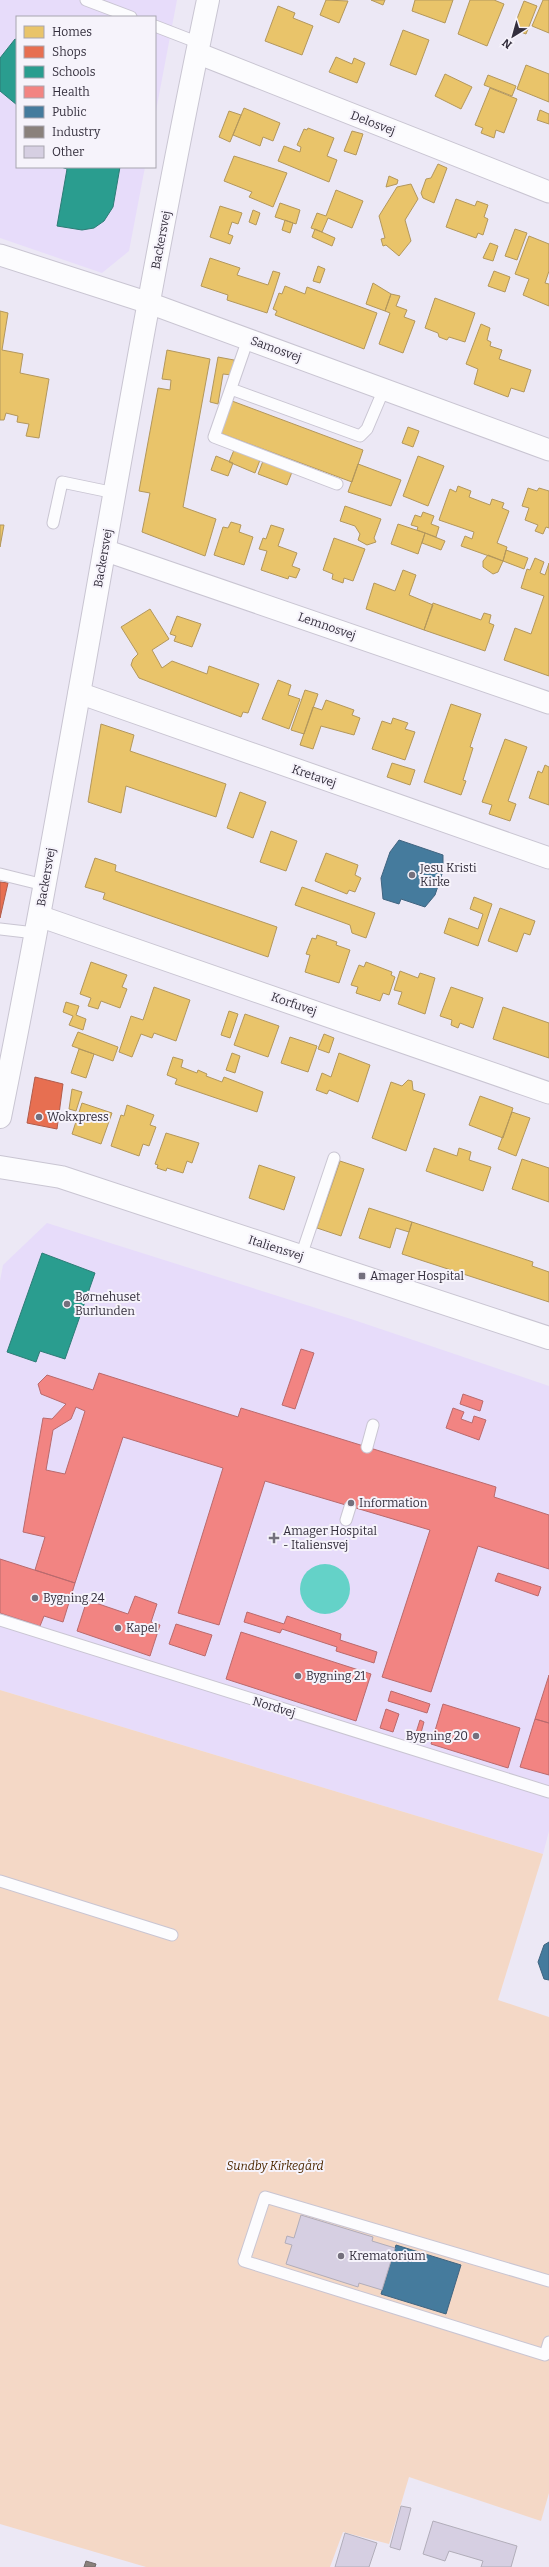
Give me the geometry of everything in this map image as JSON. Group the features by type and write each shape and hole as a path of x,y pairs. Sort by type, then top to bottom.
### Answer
{"street":[{"name":"Backersvej","path":"0,1117 4,1076 37,924 149,303 208,0"},
{"name":"Delosvej","path":"198,48 549,192"},
{"name":"Samosvej","path":"0,255 149,303 549,450"},
{"name":"Lemnosvej","path":"104,550 549,703"},
{"name":"Kretavej","path":"78,693 549,858"},
{"name":"Korfuvej","path":"37,924 549,1093"},
{"name":"Italiensvej","path":"0,1167 61,1177 549,1338"}],"lane":[{"path":"86,0 128,16"},
{"path":"156,27 198,48"},
{"path":"248,339 214,437 336,484"},
{"path":"230,389 360,436 368,429 384,389"},
{"path":"53,524 62,482 115,493"},
{"path":"0,874 44,885"},
{"path":"0,929 37,924"},
{"path":"301,1256 334,1158"},
{"path":"367,1447 373,1426"},
{"path":"346,1520 350,1507"},
{"name":"Nordvej","path":"0,1620 549,1792"},
{"path":"0,1881 172,1935"},
{"path":"549,2281 265,2197 244,2261 545,2355 549,2342"}],"shaded area":[{"path":"0,0 177,0 156,111 156,16 16,16 16,168 145,168 129,251 102,273 0,238"},
{"name":"Amager Hospital - Italiensvej","path":"47,1223 354,1320 549,1386 549,1831 543,1854 0,1690 0,1281 3,1265"},
{"path":"325,1564 334,1566 345,1575 350,1589 348,1598 339,1609 325,1614 316,1612 305,1603 300,1589 302,1580 311,1569"}],"green space":[{"name":"Sundby Kirkegård","path":"0,1690 543,1854 498,2000 549,2017 549,2493 541,2521 409,2477 389,2544 343,2532 330,2567 146,2567 0,2524"}],"building: Homes":[{"path":"326,0 348,1 339,23 320,15"},
{"path":"371,0 385,0 383,5"},
{"path":"415,0 453,0 445,23 412,11"},
{"path":"470,0 494,0 504,4 487,46 458,34"},
{"path":"543,0 549,0 549,33 532,26"},
{"path":"524,1 537,6 526,34 513,29"},
{"path":"278,6 295,13 293,18 313,26 302,55 265,41"},
{"path":"403,30 429,40 416,75 390,65"},
{"path":"336,57 352,64 354,58 365,63 357,83 329,72"},
{"path":"526,65 549,74 549,102 517,89"},
{"path":"445,74 472,87 461,109 435,96"},
{"path":"488,75 516,86 512,96 484,85"},
{"path":"490,88 517,99 504,133 496,130 494,138 481,133 483,128 475,125"},
{"path":"244,108 280,123 273,141 263,137 260,146 233,135"},
{"path":"540,110 549,114 549,124 537,120"},
{"path":"229,111 241,115 230,142 219,137"},
{"path":"308,128 334,138 327,156 337,160 329,182 278,161 284,146 300,152 301,147 297,145 304,129 307,130"},
{"path":"352,131 363,134 356,155 344,151"},
{"path":"234,156 287,173 273,207 249,197 252,192 224,181"},
{"path":"438,164 447,168 434,203 423,198 421,193 426,179 431,178"},
{"path":"389,176 398,180 397,184 386,187"},
{"path":"411,184 418,199 405,220 411,241 399,256 386,245 383,246 381,239 385,238 379,216 397,187"},
{"path":"336,190 363,201 352,228 328,218 322,232 311,228 317,213 326,216"},
{"path":"456,199 475,206 477,201 488,205 484,217 488,219 483,235 478,233 476,238 446,227"},
{"path":"280,203 300,210 296,224 275,217"},
{"path":"220,206 242,213 238,224 232,222 228,234 233,236 230,244 210,237"},
{"path":"253,210 260,213 256,225 249,222"},
{"path":"285,220 293,223 290,233 282,230"},
{"path":"315,229 335,238 332,246 312,237"},
{"path":"515,229 527,233 517,260 505,256"},
{"path":"529,236 549,244 549,271 545,283 549,284 549,306 523,295 529,279 515,274"},
{"path":"490,243 498,246 493,261 483,258"},
{"path":"210,258 240,268 237,275 268,285 273,271 280,273 267,313 227,300 228,295 201,286"},
{"path":"318,266 325,269 320,283 313,281"},
{"path":"494,271 510,277 505,292 488,286"},
{"path":"373,283 391,294 385,311 366,304"},
{"path":"285,286 305,294 307,287 377,313 364,349 275,315 277,311 273,309 279,293 282,294"},
{"path":"391,294 400,296 396,306 407,310 404,317 415,321 403,353 379,344 390,313 385,311"},
{"path":"435,298 475,313 465,342 449,337 447,340 439,337 438,333 425,328"},
{"path":"0,311 8,313 2,350 23,354 20,373 49,379 39,438 26,436 29,424 17,422 18,416 6,413 4,420 0,420"},
{"path":"481,324 490,328 487,340 491,342 490,346 502,350 499,359 531,370 524,392 511,388 508,397 474,384 478,369 466,364"},
{"path":"167,350 210,359 183,507 216,519 205,556 142,532 150,493 139,491 158,388 170,390 171,380 162,379"},
{"path":"218,357 234,360 232,375 223,374 218,404 210,402"},
{"path":"232,401 363,450 352,482 220,433"},
{"path":"408,427 419,431 413,447 402,443"},
{"path":"234,450 260,460 255,473 229,462"},
{"path":"216,456 233,463 228,476 211,470"},
{"path":"418,456 444,466 428,506 403,496"},
{"path":"263,461 292,472 287,485 258,474"},
{"path":"358,464 401,480 391,506 348,492"},
{"path":"458,486 471,491 469,497 490,505 492,499 504,503 502,508 509,511 497,543 507,547 503,561 461,546 465,536 472,539 474,532 439,520 450,489 456,492"},
{"path":"528,488 537,491 539,488 549,491 549,528 546,527 543,534 535,531 538,525 525,520 529,508 522,506"},
{"path":"345,506 381,519 374,538 376,542 367,545 358,540 360,534 355,526 340,521"},
{"path":"423,512 434,516 431,524 439,527 436,537 417,530 418,527 411,525 415,515 421,517"},
{"path":"231,522 241,525 239,532 253,537 244,565 214,555 223,527 228,528"},
{"path":"398,524 425,533 418,554 391,544"},
{"path":"0,525 4,525 0,547"},
{"path":"271,525 284,529 278,546 297,553 292,566 300,569 296,578 289,576 288,579 261,570 267,551 259,549 263,538 266,539"},
{"path":"425,533 445,541 441,550 422,543"},
{"path":"334,538 365,549 353,581 344,578 343,583 332,579 333,574 323,570"},
{"path":"506,550 528,558 524,569 503,561"},
{"path":"488,555 503,561 498,572 493,574 483,567 483,561"},
{"path":"535,558 544,562 540,573 545,575 549,563 549,676 504,660 515,628 531,634 544,596 521,588 527,569 530,570"},
{"path":"403,570 416,575 409,595 433,605 424,630 366,609 374,583 395,591"},
{"path":"433,603 481,620 484,613 491,615 489,623 494,625 485,651 424,630"},
{"path":"150,609 169,639 152,650 162,668 172,661 207,674 209,666 259,684 248,713 243,712 241,717 139,678 131,665 133,659 138,654 121,627"},
{"path":"177,616 201,624 192,647 174,641 176,636 170,634"},
{"path":"278,680 291,685 288,695 300,699 289,729 262,719"},
{"path":"305,690 318,694 304,734 291,730"},
{"path":"326,700 354,710 352,715 360,718 354,735 321,726 313,749 300,745 313,707 322,710"},
{"path":"451,704 481,714 470,747 473,748 463,780 466,781 461,795 424,782"},
{"path":"393,718 408,723 405,729 415,732 405,760 372,749 382,721 391,724"},
{"path":"101,724 134,735 130,751 226,784 216,817 126,786 121,813 88,802"},
{"path":"505,739 527,747 508,801 516,804 510,821 489,814 492,805 482,802"},
{"path":"392,763 415,770 410,785 387,777"},
{"path":"545,765 549,767 549,805 529,798 538,771 542,773"},
{"path":"240,792 266,802 253,838 227,828"},
{"path":"271,831 297,841 286,871 260,862"},
{"path":"326,853 358,865 355,875 361,878 355,892 349,890 347,894 315,881"},
{"path":"95,858 116,865 115,871 277,927 268,957 103,899 105,893 85,887"},
{"path":"302,887 375,913 366,938 352,933 350,925 295,905"},
{"path":"474,897 492,904 478,946 444,933 449,918 478,929 483,914 470,909"},
{"path":"500,908 535,921 530,935 524,933 517,952 488,941"},
{"path":"317,935 337,942 336,945 350,950 339,983 305,972 310,955 306,954 312,938 316,939"},
{"path":"91,962 127,975 122,987 127,989 120,1008 101,1001 98,1009 88,1006 91,998 80,994"},
{"path":"366,962 392,972 391,975 395,977 389,995 383,993 380,1001 356,993 358,987 351,985 359,965 364,967"},
{"path":"400,971 418,978 420,973 435,978 425,1014 398,1004 402,992 394,990"},
{"path":"154,987 190,1000 176,1041 154,1033 152,1038 141,1034 132,1057 119,1052 131,1016 143,1020"},
{"path":"451,987 483,998 473,1028 460,1023 458,1028 451,1025 452,1020 440,1016"},
{"path":"66,1002 79,1006 76,1015 86,1019 83,1030 69,1025 73,1016 63,1012"},
{"path":"503,1007 549,1023 549,1058 493,1039"},
{"path":"229,1011 238,1014 230,1038 221,1035"},
{"path":"245,1014 279,1026 268,1057 234,1045"},
{"path":"78,1032 118,1047 113,1061 72,1046"},
{"path":"324,1034 334,1038 329,1053 318,1049"},
{"path":"290,1037 317,1046 308,1072 281,1063"},
{"path":"79,1049 94,1054 86,1078 71,1073"},
{"path":"232,1053 240,1056 235,1073 226,1070"},
{"path":"339,1053 370,1065 358,1102 329,1090 327,1094 316,1090 322,1073 331,1077"},
{"path":"173,1057 183,1060 181,1067 197,1073 198,1070 207,1074 206,1076 222,1082 224,1077 263,1092 257,1112 175,1084 177,1079 167,1075"},
{"path":"408,1080 412,1081 413,1090 425,1094 406,1151 372,1138 391,1082 402,1086"},
{"path":"72,1089 82,1092 76,1111 69,1109"},
{"path":"480,1096 513,1108 503,1138 469,1125"},
{"path":"82,1103 112,1113 101,1144 72,1134"},
{"path":"127,1105 154,1115 150,1125 156,1127 149,1146 143,1144 139,1156 111,1146 121,1115 124,1116"},
{"path":"512,1112 530,1118 516,1156 498,1149"},
{"path":"166,1133 199,1143 192,1163 187,1161 183,1173 167,1168 166,1171 157,1168 158,1165 155,1164"},
{"path":"434,1148 457,1156 459,1148 471,1152 469,1160 491,1167 483,1191 426,1171"},
{"path":"522,1159 549,1168 549,1202 512,1189"},
{"path":"340,1161 364,1169 341,1236 317,1228"},
{"path":"259,1165 295,1177 284,1210 249,1198"},
{"path":"369,1208 412,1222 409,1232 396,1228 390,1248 359,1238"},
{"path":"412,1222 533,1262 532,1266 549,1272 549,1302 402,1254"}],"building: Shops":[{"path":"0,882 8,883 0,918"},
{"path":"35,1077 63,1084 57,1129 27,1123"}],"building: Schools":[{"path":"16,40 16,104 0,91 0,58"},
{"path":"64,168 120,168 113,207 104,221 94,228 82,230 57,226 67,169"},
{"path":"42,1253 95,1273 65,1359 40,1351 36,1362 7,1352"}],"building: Health":[{"path":"301,1349 314,1353 295,1409 282,1405"},
{"name":"Amager Hospital - Italiensvej","path":"99,1373 238,1417 241,1408 496,1487 494,1497 549,1515 549,1569 478,1546 431,1692 382,1677 430,1530 265,1481 219,1625 178,1613 223,1468 123,1437 75,1583 35,1570 45,1537 23,1532 43,1418 52,1419 66,1404 41,1394 38,1384 47,1375 93,1390","holes":["76,1407 85,1411 65,1474 46,1470 53,1430 71,1419"]},
{"path":"463,1394 483,1401 480,1411 460,1404"},
{"path":"453,1408 464,1412 461,1419 472,1423 474,1416 486,1420 479,1440 446,1428"},
{"name":"Bygning 24","path":"0,1559 75,1583 63,1622 44,1616 40,1626 0,1613"},
{"path":"498,1573 541,1587 538,1596 495,1581"},
{"name":"Kapel","path":"135,1596 157,1604 151,1622 160,1625 150,1656 77,1631 87,1600 128,1614"},
{"path":"247,1612 284,1624 287,1616 341,1634 340,1640 377,1652 374,1663 336,1651 337,1647 282,1629 280,1633 244,1622"},
{"path":"176,1624 212,1635 205,1656 169,1644"},
{"name":"Bygning 21","path":"241,1632 371,1674 356,1721 226,1679"},
{"path":"549,1675 549,1723 535,1719"},
{"path":"391,1691 430,1704 427,1713 388,1701"},
{"name":"Bygning 20","path":"443,1704 520,1728 508,1768 431,1744"},
{"path":"386,1709 399,1714 393,1732 380,1728"},
{"path":"535,1719 549,1723 549,1775 520,1767"},
{"path":"420,1720 424,1722 419,1740 414,1739"}],"building: Public":[{"name":"Jesu Kristi Kirke","path":"399,840 443,855 443,871 435,895 425,907 401,899 399,904 383,899 381,878 390,852"},
{"path":"549,1942 549,1980 544,1979 538,1962 544,1945"},
{"path":"396,2245 461,2265 446,2314 381,2294"}],"building: Industry":[{"path":"86,2561 96,2564 95,2567 84,2567"}],"building: Other":[{"name":"Krematorium","path":"301,2215 373,2237 372,2241 395,2248 382,2290 359,2283 358,2287 286,2264 292,2245 285,2243 287,2236 294,2238"},
{"path":"401,2506 411,2508 400,2550 390,2547"},
{"path":"433,2521 517,2546 511,2567 481,2567 483,2561 449,2551 445,2561 423,2554"},
{"path":"345,2533 377,2543 369,2567 335,2567"}],"place":[{"name":"Jesu Kristi Kirke","path":"412,875"},
{"name":"Wokxpress","path":"39,1117"},
{"name":"Amager Hospital","path":"362,1276"},
{"name":"Børnehuset Burlunden","path":"67,1304"},
{"name":"Information","path":"351,1503"},
{"name":"Amager Hospital - Italiensvej","path":"274,1538"},
{"name":"Bygning 24","path":"35,1598"},
{"name":"Kapel","path":"118,1628"},
{"name":"Bygning 21","path":"298,1676"},
{"name":"Bygning 20","path":"476,1736"},
{"name":"Krematorium","path":"341,2256"}]}
